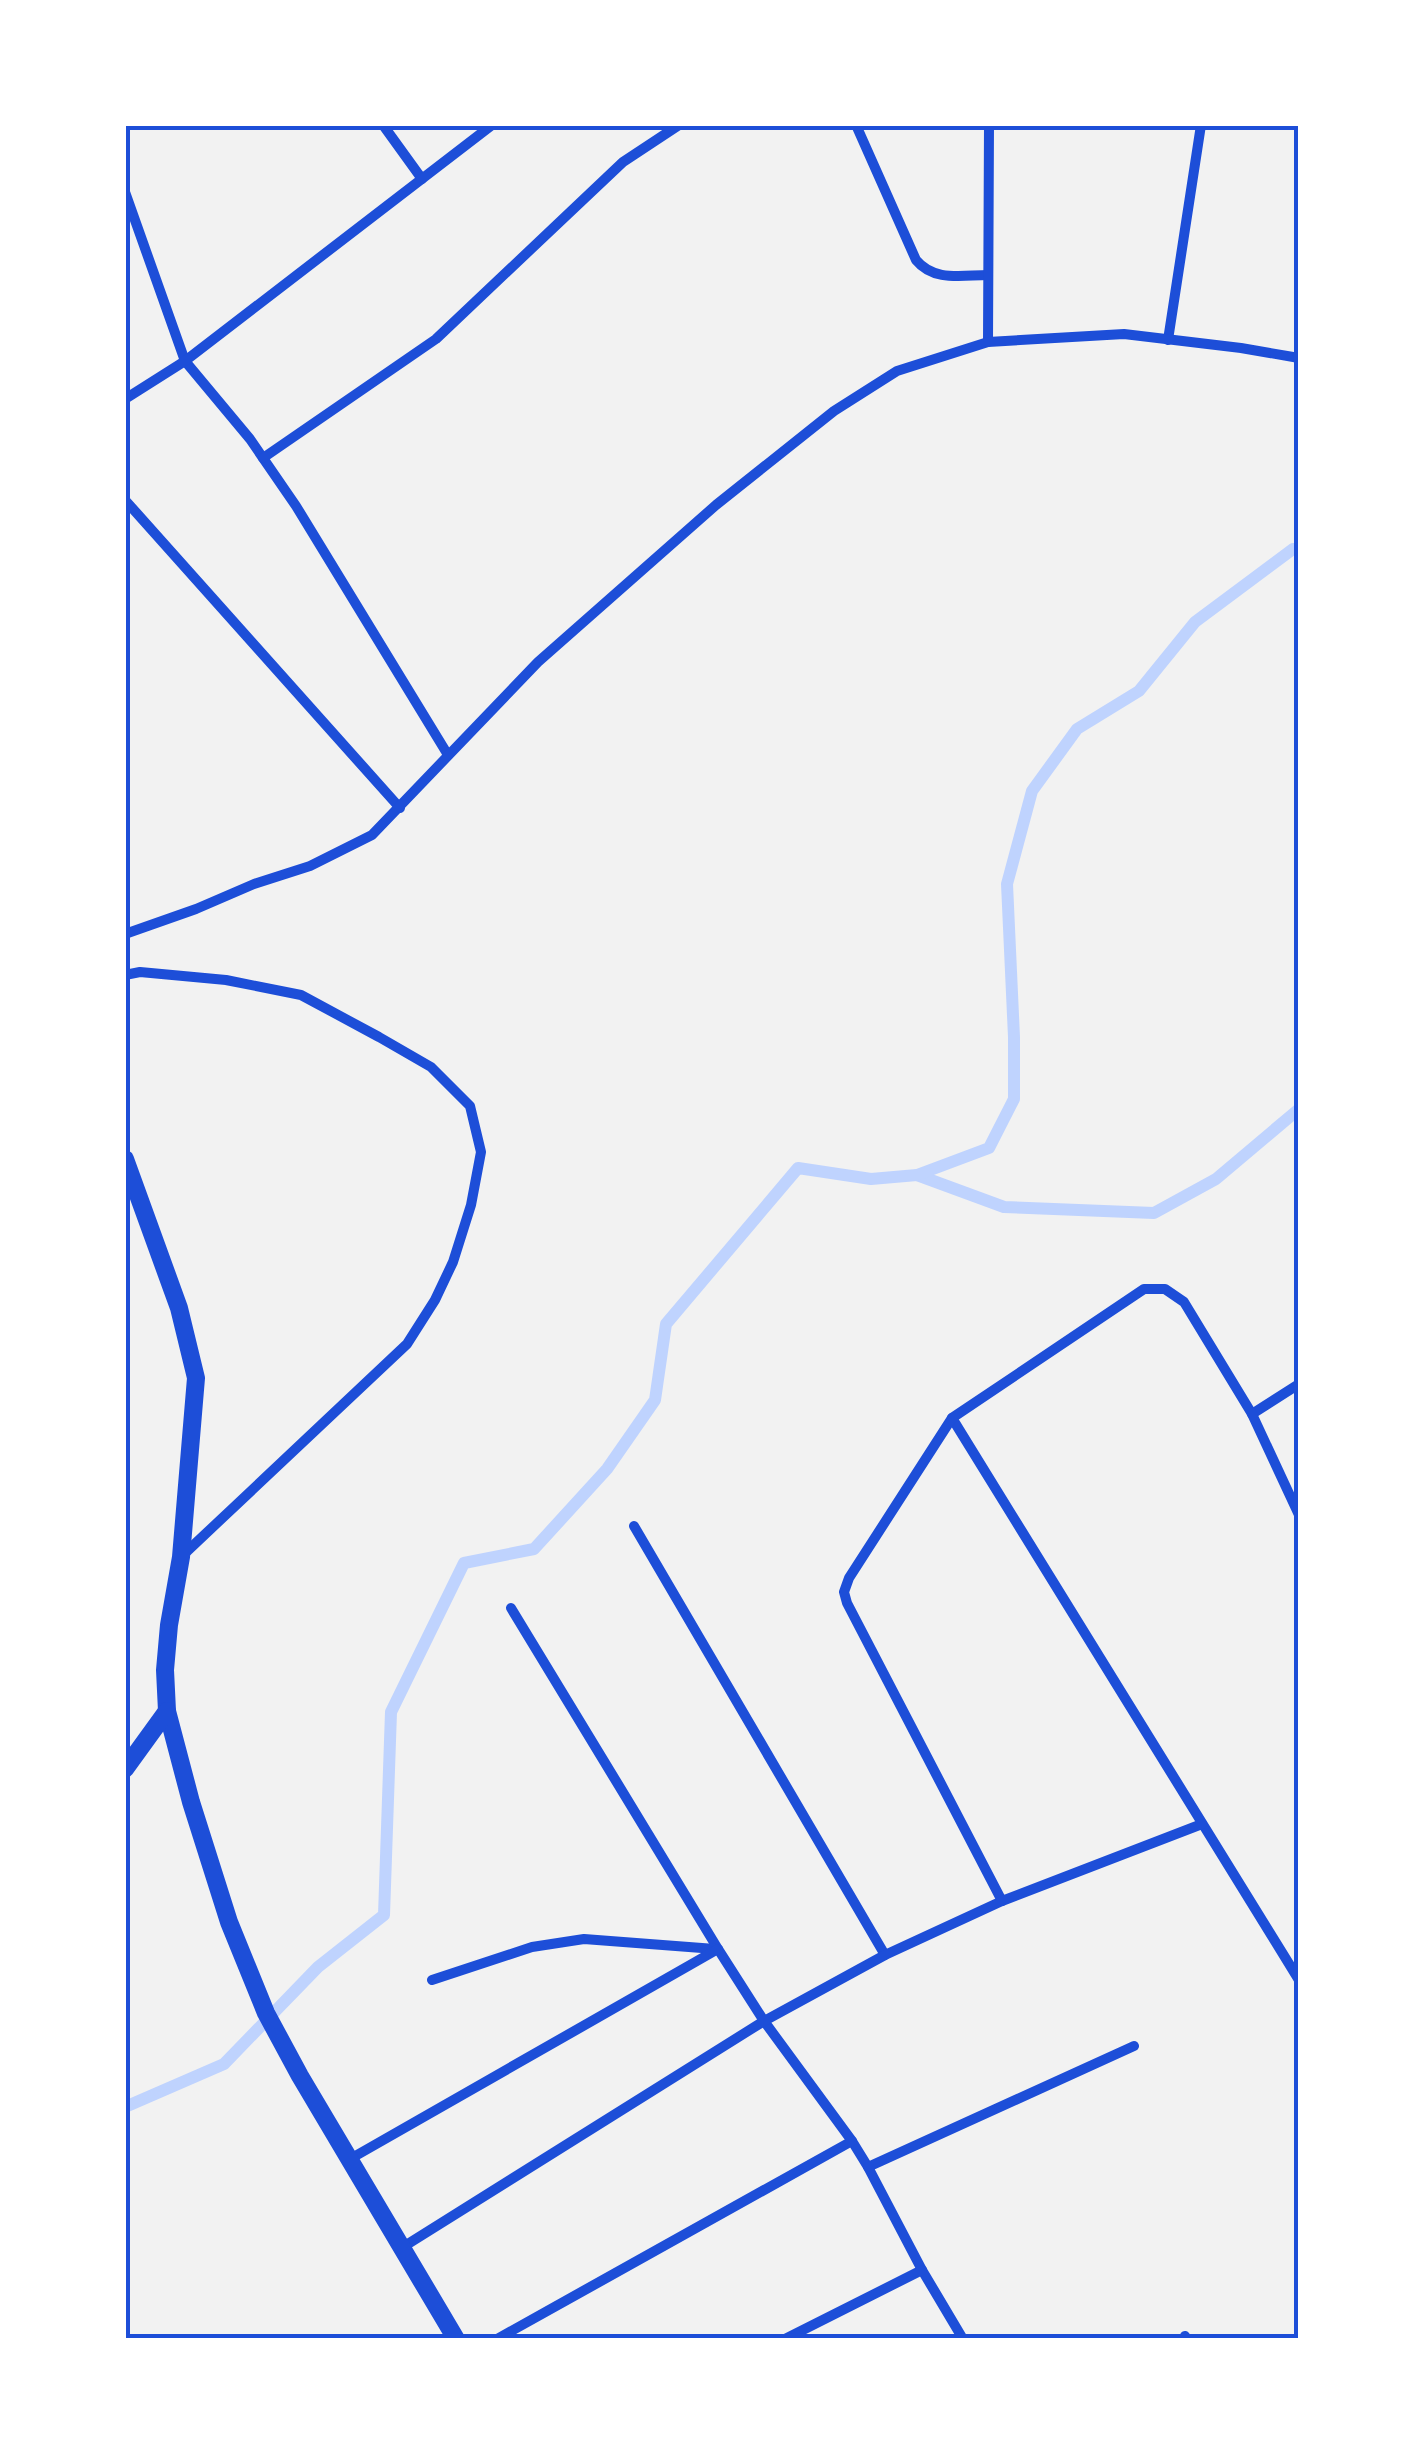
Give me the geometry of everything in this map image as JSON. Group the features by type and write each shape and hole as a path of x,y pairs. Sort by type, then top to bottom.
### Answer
{"street":[{"path":"383,125 422,180"},
{"path":"125,399 185,361 492,125"},
{"path":"262,458 436,339 624,162 678,125"},
{"path":"856,125 924,270 937,276 988,276"},
{"path":"988,342 989,125"},
{"path":"1168,340 1200,125"},
{"path":"125,192 185,361 296,506 448,754"},
{"path":"125,934 310,866 372,835 552,649 716,505 834,411 897,371 988,342 1124,334 1299,358"},
{"path":"125,500 400,808"},
{"path":"125,975 140,972 226,980 301,996 431,1067 470,1106 481,1152 471,1205 453,1262 407,1344 182,1557"},
{"path":"125,1160 180,1308 196,1378 182,1557 164,1670 167,1711 190,1802 230,1922 266,2013 456,2339"},
{"path":"1002,1901 844,1592 848,1578 952,1418 1144,1289 1165,1289 1184,1302 1252,1414 1299,1514"},
{"path":"1252,1414 1299,1384"},
{"path":"952,1418 1299,1980"},
{"path":"634,1526 885,1955"},
{"path":"511,1608 764,2021 852,2141 963,2339"},
{"path":"125,1769 167,1711"},
{"path":"403,2247 764,2021 885,1955 1002,1901 1202,1824"},
{"path":"432,1980 532,1947 584,1938 718,1949"},
{"path":"350,2159 718,1949"},
{"path":"868,2167 1134,2046"},
{"path":"497,2339 852,2141"},
{"path":"785,2339 922,2270"}],"waterway":[{"path":"125,2107 224,2064 318,1967 384,1915 391,1712 464,1563 534,1549 607,1469 655,1400 666,1324 798,1168 871,1179 917,1175 989,1148 1014,1099 1007,884 1032,791 1077,729 1139,691 1195,622 1293,549"},
{"path":"917,1175 1004,1207 1154,1213 1216,1179 1299,1109"}]}
